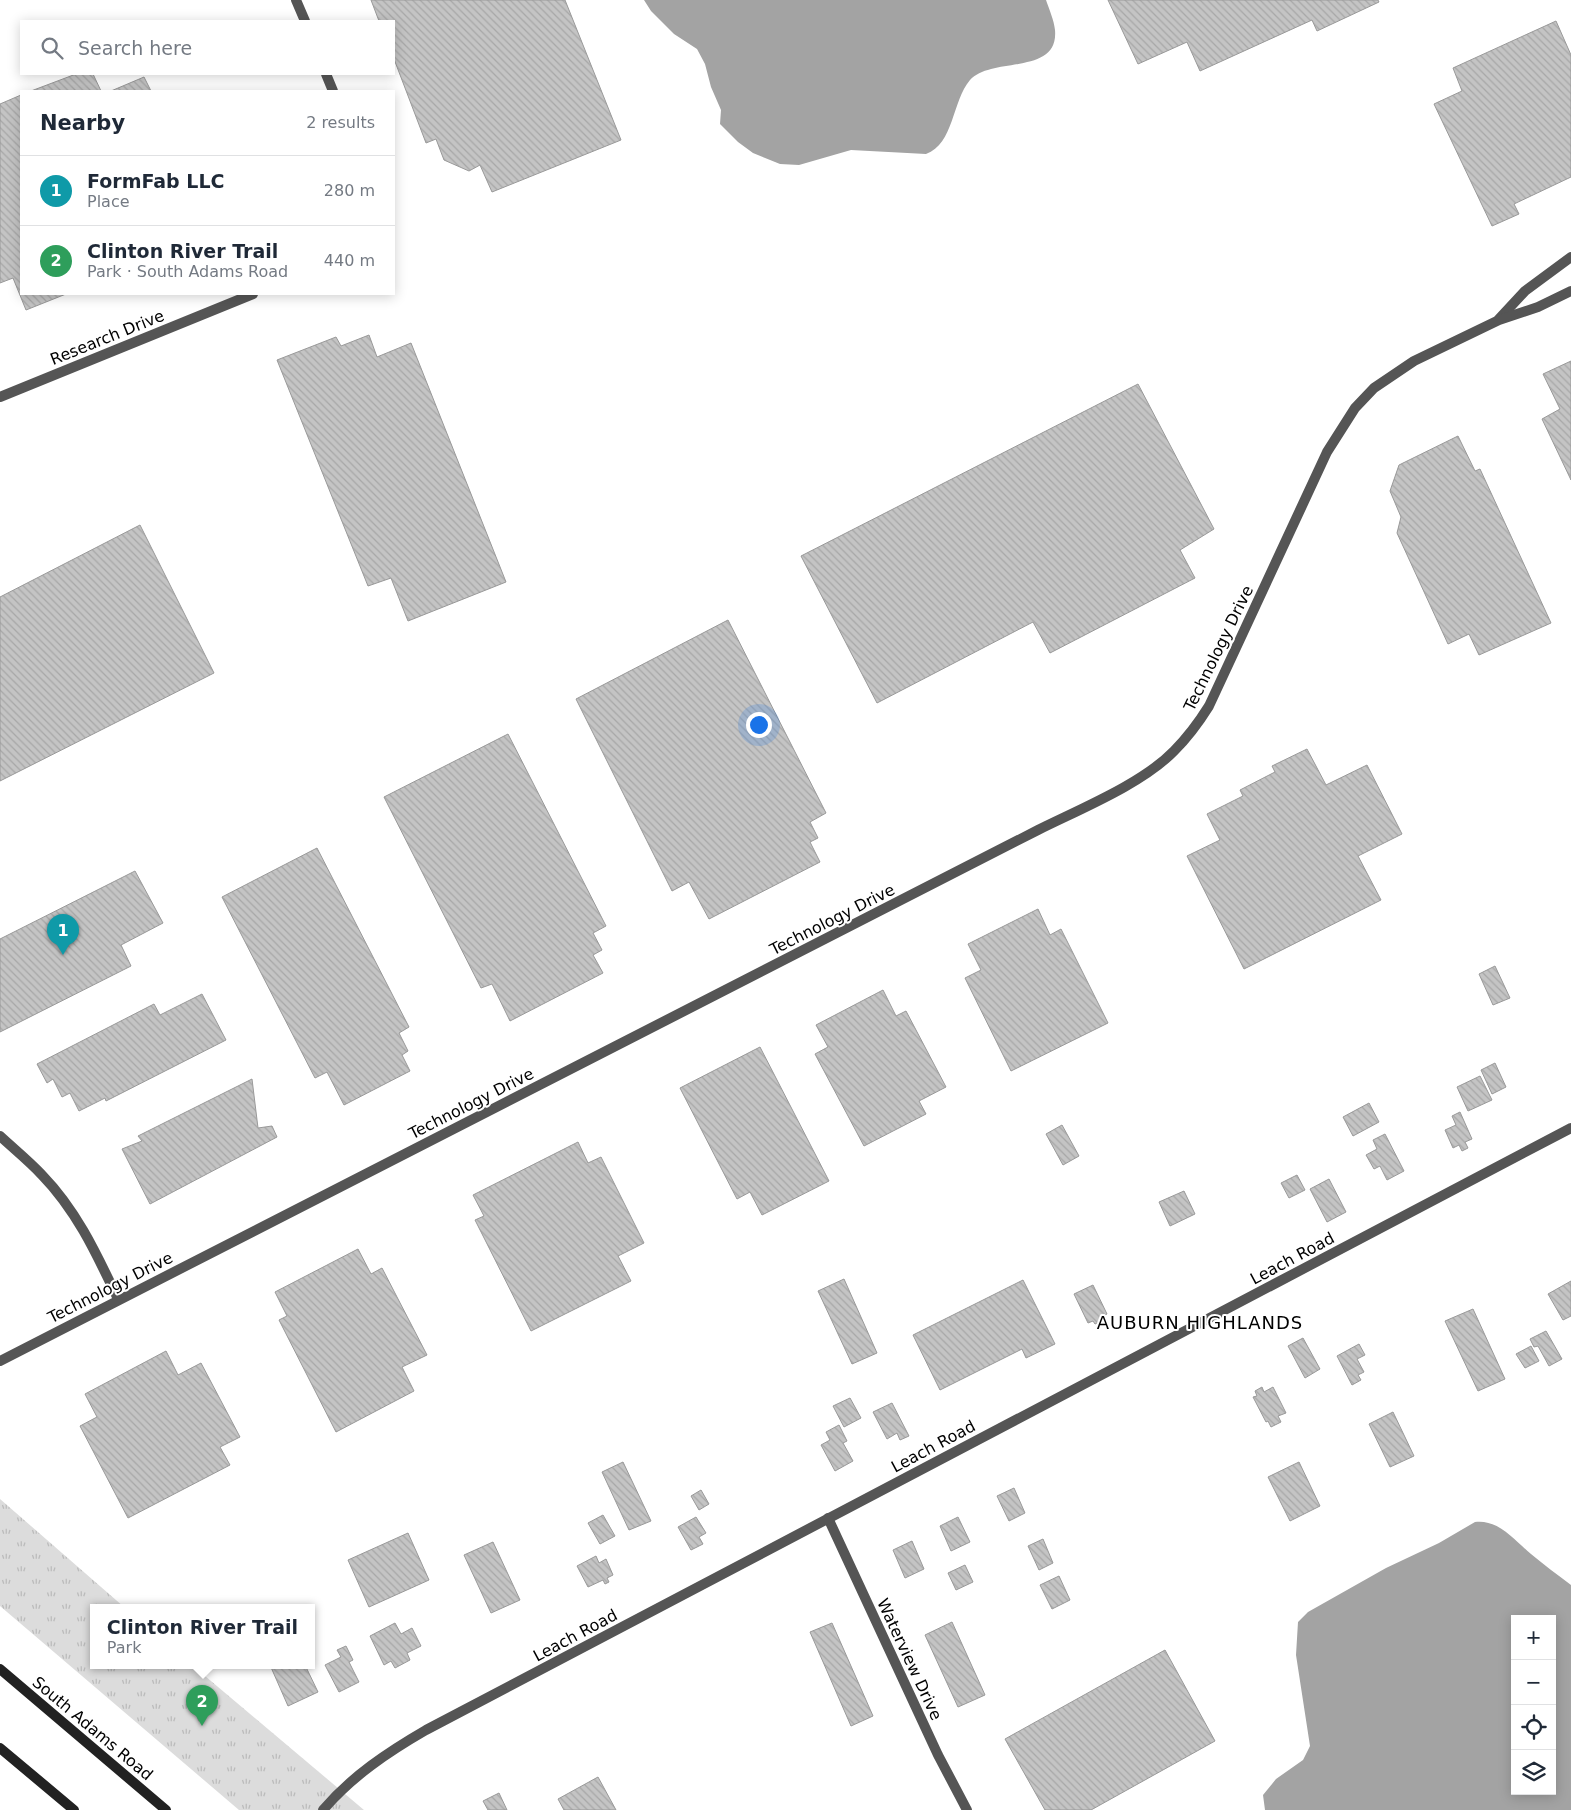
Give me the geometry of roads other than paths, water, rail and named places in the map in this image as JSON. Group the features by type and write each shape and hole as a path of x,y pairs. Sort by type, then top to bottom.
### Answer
{"main road":[{"name":"South Adams Road","path":"0,1670 166,1810"},
{"path":"0,1748 74,1810"}],"street":[{"path":"296,0 305,20"},
{"path":"326,75 333,90"},
{"name":"Technology Drive","path":"1499,320 1525,291 1571,257"},
{"name":"Technology Drive","path":"0,1361 1153,769 1173,752 1196,726 1209,706 1326,452 1355,408 1374,388 1395,372 1499,320 1538,308 1571,291"},
{"name":"Research Drive","path":"0,397 251,295"},
{"name":"Leach Road","path":"323,1810 362,1771 398,1746 1571,1128"},
{"path":"0,1136 43,1175 67,1205 87,1235 118,1299"},
{"name":"Waterview Drive","path":"828,1518 938,1755 967,1810"}],"place":[{"name":"FormFab LLC","path":"63,955"},
{"name":"Clinton River Trail","path":"202,1726"}],"district":[{"name":"AUBURN HIGHLANDS","path":"1200,1323"}]}
